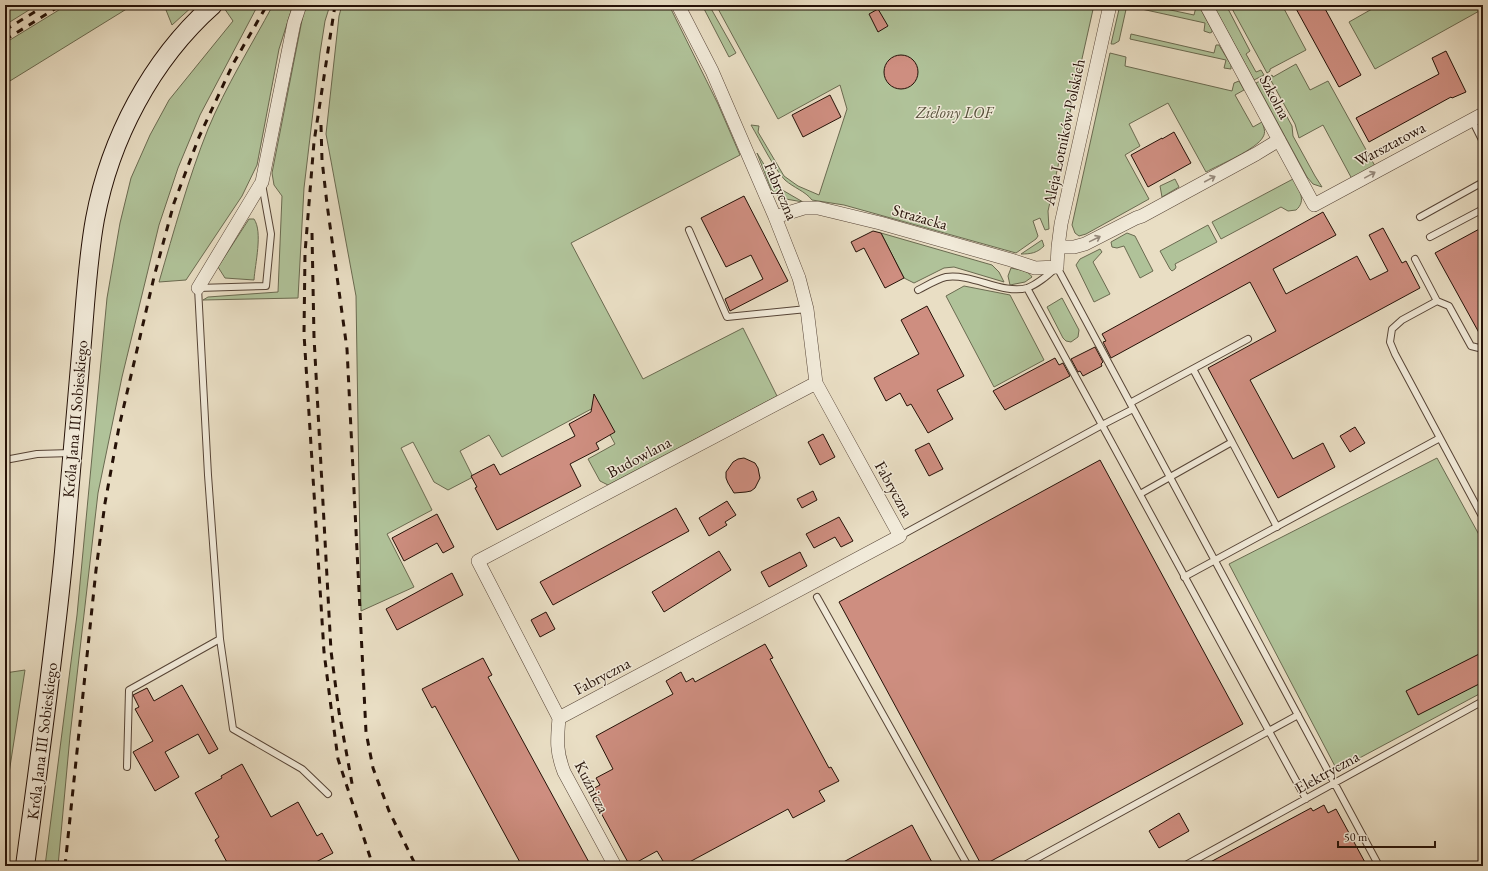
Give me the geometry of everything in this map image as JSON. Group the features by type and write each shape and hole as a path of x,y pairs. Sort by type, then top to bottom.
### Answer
{"main road":[{"name":"Króla Jana III Sobieskiego","path":"25,866 53,652 89,262 95,220 106,177 123,129 150,81 180,40 213,5"}],"street":[{"path":"198,288 262,182 294,23 300,5"},
{"name":"Fabryczna","path":"559,718 900,536 816,383 807,309 799,278 775,217 712,71 678,5"},
{"name":"Aleja Lotników Polskich","path":"1057,267 1061,224 1110,5"},
{"name":"Szkolna","path":"1206,5 1314,205"},
{"name":"Warsztatowa","path":"1314,205 1478,117"},
{"path":"1058,247 1079,246 1095,239 1142,216 1256,154 1278,140"},
{"name":"Strażacka","path":"775,217 804,208 818,208 887,225 1035,268 1057,267"},
{"name":"Budowlana","path":"559,718 478,561 816,383"},
{"name":"Kuźnicza","path":"559,718 557,739 558,757 564,772 615,866"}],"lane":[{"path":"1478,117 1483,142"},
{"path":"262,182 271,234 266,286 198,288 208,475 220,639 233,729 302,770 328,794"},
{"path":"1420,217 1483,182"},
{"path":"1430,237 1483,209"},
{"path":"688,230 727,318 807,309"},
{"path":"1415,259 1437,301 1449,306 1471,346 1479,348 1483,346"},
{"path":"918,290 944,277 963,277 1016,290 1027,288 1038,282 1057,267 1379,866"},
{"path":"1027,288 1306,798"},
{"path":"1437,301 1402,320 1392,329 1390,342 1483,518"},
{"path":"1130,403 1248,339"},
{"path":"1193,369 1277,527"},
{"path":"900,536 1133,409"},
{"path":"1184,577 1440,438"},
{"path":"1140,494 1232,442"},
{"path":"5,460 37,454 72,453"},
{"path":"817,597 968,866"},
{"path":"127,767 129,690 220,639"},
{"name":"Elektryczna","path":"1184,866 1483,702"},
{"path":"1023,866 1298,715"}],"green space":[{"path":"37,5 5,25 5,6"},
{"path":"67,5 133,5 5,84 5,43"},
{"path":"164,5 194,5 172,25"},
{"path":"222,5 258,5 200,115 178,168 159,225 122,377 98,493 70,736 58,866 45,866 77,615 107,298 120,223 131,178 150,135 169,100 233,21"},
{"path":"273,5 293,5 279,49 257,165 242,196 186,280 159,282 188,186 208,129 231,82"},
{"path":"306,5 330,5 325,21 320,53 304,188 298,298 203,300 208,297 278,292 282,196 274,185 272,173"},
{"path":"342,5 669,5 718,104 740,155 571,243 643,379 743,328 777,396 608,485 600,481 588,459 615,444 595,407 502,457 489,435 460,451 473,477 448,490 434,482 413,442 401,448 432,510 387,534 414,587 361,611 356,296 326,134 339,16"},
{"path":"702,5 709,5 736,53 729,57"},
{"name":"Zielony LOF","path":"716,5 1094,5 1048,211 1049,229 1045,230 1040,218 1033,221 1038,236 1016,253 844,205 812,200 806,194 785,180 772,162 751,125 759,126 758,132 784,176 798,186 819,195 847,109 840,85 778,119"},
{"path":"1120,5 1127,5 1119,41 1111,44"},
{"path":"1137,5 1147,5 1194,15 1196,7 1199,6 1212,32 1210,33 1204,31 1205,23 1137,8"},
{"path":"1213,5 1226,5 1250,51 1246,54 1256,72 1261,70 1264,75 1254,80"},
{"path":"1230,5 1282,5 1306,50 1270,69 1267,73"},
{"path":"1379,5 1478,5 1481,10 1375,69 1349,22"},
{"path":"1131,34 1214,53 1216,45 1219,45 1231,65 1231,69 1224,68 1226,60 1130,39"},
{"path":"1110,53 1126,57 1125,66 1232,91 1234,83 1239,81 1244,90 1235,95 1253,127 1262,122 1264,133 1263,137 1253,147 1206,172 1168,103 1129,124 1140,146 1125,155 1149,199 1086,234 1079,236 1075,233 1072,225"},
{"path":"1296,64 1310,90 1328,81 1375,166 1352,179 1323,125 1299,138 1295,124 1269,77 1272,75 1273,77"},
{"path":"1266,78 1292,126 1293,136 1322,187 1313,184 1307,177 1256,83"},
{"path":"757,153 776,184 784,191 803,202 780,198 771,189"},
{"path":"1175,179 1179,187 1162,197 1160,186"},
{"path":"1293,179 1301,195 1301,203 1296,210 1288,211 1281,207 1221,239 1212,222"},
{"path":"249,219 254,219 258,232 258,248 254,280 225,278 218,267"},
{"path":"1208,225 1217,242 1175,264 1176,267 1172,271 1160,251"},
{"path":"881,233 992,265 999,272 1004,282 954,267 944,268 914,283 904,278"},
{"path":"1127,233 1135,236 1153,271 1140,278 1124,246 1117,248 1112,247 1111,242"},
{"path":"1042,240 1044,246 1036,252 1021,254"},
{"path":"1100,249 1102,252 1093,262 1110,294 1094,302 1076,265 1080,259"},
{"path":"1011,268 1026,272 1032,277 1025,282 1010,285 1008,276"},
{"path":"964,286 1010,295 1044,360 994,387 946,296"},
{"path":"1062,298 1079,330 1078,337 1071,342 1066,341 1063,338 1047,307"},
{"path":"1437,458 1483,542 1483,692 1337,770 1229,564"},
{"path":"25,670 5,799 5,673"}],"building":[{"path":"1294,5 1323,5 1361,75 1339,87"},
{"path":"878,9 888,26 878,32 869,14"},
{"path":"1446,51 1466,92 1452,98 1451,97 1369,142 1356,118 1439,74 1432,58"},
{"path":"901,55 907,56 913,60 917,66 917,78 913,84 907,88 901,89 895,88 889,84 885,78 884,72 885,66 889,60 895,56"},
{"path":"830,95 841,117 803,137 792,115"},
{"path":"1174,132 1191,163 1148,187 1131,155"},
{"path":"744,196 788,281 730,311 725,299 763,279 751,255 726,267 701,218"},
{"path":"1323,212 1336,235 1273,269 1286,294 1357,256 1370,280 1388,271 1369,235 1383,228 1402,263 1406,261 1420,288 1250,380 1293,459 1323,443 1335,467 1278,498 1208,368 1276,331 1250,282 1111,358 1103,342 1106,341 1102,334"},
{"path":"1483,227 1483,340 1435,253"},
{"path":"873,231 881,233 904,278 885,288 864,248 856,252 851,242"},
{"path":"927,306 964,376 937,390 953,419 928,433 911,404 907,406 900,393 886,401 874,378 919,354 901,320"},
{"path":"1095,347 1103,362 1101,364 1102,366 1083,376 1080,371 1078,372 1071,359"},
{"path":"1055,358 1059,365 1063,363 1070,376 1005,410 993,391"},
{"path":"594,394 615,432 596,443 599,449 570,464 581,486 497,530 475,488 477,487 471,476 494,464 500,475 575,436 569,424 591,412"},
{"path":"1355,427 1365,443 1350,452 1340,436"},
{"path":"823,434 835,457 820,465 808,442"},
{"path":"929,443 943,469 929,476 915,450"},
{"path":"744,458 755,463 758,468 760,478 755,488 751,491 734,493 726,478 726,472 733,462"},
{"path":"1100,460 1243,724 982,866 839,602"},
{"path":"813,491 817,500 802,508 797,499"},
{"path":"727,501 736,515 725,522 727,525 709,536 699,518"},
{"path":"676,508 689,531 553,605 540,582"},
{"path":"437,514 454,547 443,553 437,543 404,561 392,538"},
{"path":"839,517 853,541 841,547 835,537 814,548 806,534"},
{"path":"719,551 731,570 664,612 652,592"},
{"path":"800,552 807,566 769,587 761,572"},
{"path":"452,573 463,595 397,630 386,609"},
{"path":"546,612 555,629 540,637 531,620"},
{"path":"765,644 773,658 770,659 829,768 831,767 839,781 819,791 825,801 793,818 788,809 682,866 666,866 657,851 630,866 589,791 600,785 596,778 613,769 596,736 673,694 666,681 681,672 686,682 693,678 695,682"},
{"path":"1483,652 1483,682 1418,715 1406,691"},
{"path":"483,658 492,675 488,677 591,866 522,866 435,706 432,708 422,689"},
{"path":"182,685 218,749 209,754 198,734 165,752 179,777 155,791 133,752 153,741 135,709 139,707 133,695 147,688 154,701"},
{"path":"242,764 271,817 298,802 317,836 322,833 333,853 316,862 318,866 229,866 215,840 219,837 195,793 222,778 221,776"},
{"path":"1324,805 1328,813 1336,809 1367,866 1203,866 1311,808 1313,811"},
{"path":"1179,813 1189,831 1159,848 1149,831"},
{"path":"912,825 934,866 836,866 860,853"}],"railway":[{"path":"5,30 46,5"},
{"path":"5,40 61,5"},
{"path":"65,866 96,570 105,503 119,427 154,277 174,203 199,137 233,64 267,5"},
{"path":"335,5 314,142 305,253 304,334 324,652 331,707 338,759 373,866"},
{"path":"321,125 322,160 327,204 347,349 366,732 373,768 389,811 416,866"},
{"path":"312,233 314,337 331,651 339,712 353,789"}]}
